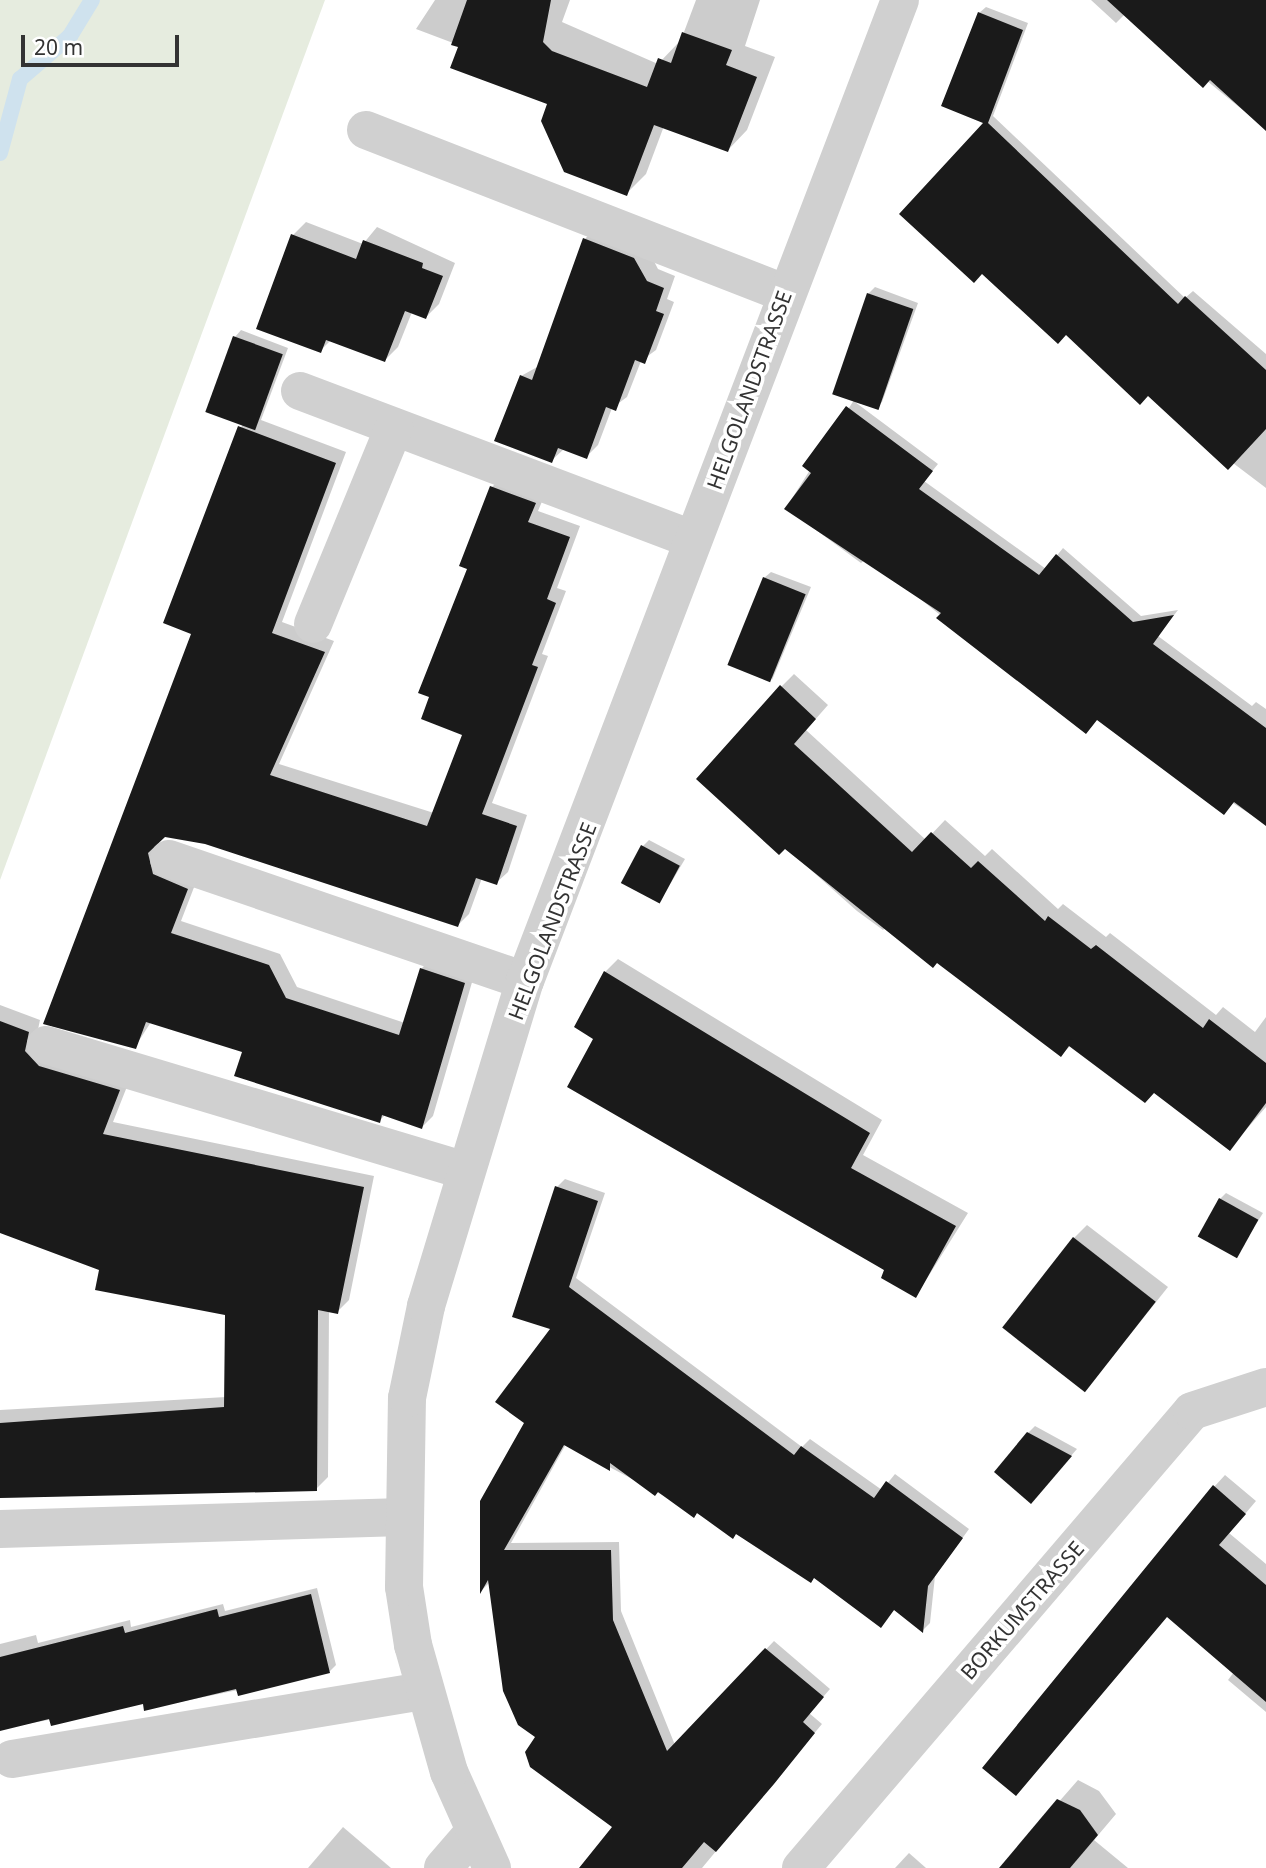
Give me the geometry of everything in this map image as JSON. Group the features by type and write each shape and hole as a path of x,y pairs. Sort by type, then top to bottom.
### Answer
{"street":[{"name":"HELGOLANDSTRASSE","path":"492,1868 474,1832 424,1691 404,1587 403,1517 407,1398 465,1171 526,981 606,781 692,539 900,0"},
{"path":"366,130 785,293"},
{"path":"300,391 692,539"},
{"path":"313,624 394,427"},
{"path":"169,859 526,981"},
{"path":"46,1045 465,1171"},
{"name":"BORKUMSTRASSE","path":"801,1868 1192,1411 1266,1387"},
{"path":"0,1529 403,1517"},
{"path":"12,1759 424,1691"},
{"path":"443,1868 474,1832"}],"shaded area":[{"path":"0,0 325,0 0,880"}],"building":[{"path":"467,0 551,0 543,42 552,51 647,87 658,58 671,63 682,32 732,50 726,65 757,77 728,152 654,125 627,196 564,172 541,121 547,104 450,68 458,47 451,45"},
{"path":"1107,0 1266,0 1266,131 1210,80 1203,88"},
{"path":"978,12 1023,30 988,123 1178,304 1185,296 1266,370 1266,429 1228,470 1148,396 1140,405 1066,335 1058,344 982,274 974,283 899,214 983,123 941,106"},
{"path":"291,234 356,259 363,240 423,263 422,268 443,276 426,319 405,311 385,362 326,340 321,353 256,329"},
{"path":"583,238 634,258 647,281 664,288 656,311 664,314 645,364 635,360 616,411 606,407 587,459 558,448 552,463 494,441 520,375 532,380"},
{"path":"867,293 913,309 878,410 832,394"},
{"path":"233,336 283,354 255,430 205,412"},
{"path":"846,406 933,471 919,489 1039,575 1056,554 1133,622 1174,615 1153,644 1266,728 1266,826 1234,802 1224,815 1097,720 1086,734 936,618 941,613 784,509 811,473 802,466"},
{"path":"238,426 336,463 272,633 325,652 270,775 427,826 462,735 421,719 429,697 418,693 467,569 459,566 490,486 536,503 528,522 570,537 547,599 556,603 532,665 538,667 482,814 517,826 497,885 476,878 458,927 205,844 165,837 148,853 153,874 188,889 171,933 269,965 286,998 399,1035 420,968 465,983 422,1129 382,1115 380,1123 234,1076 242,1052 146,1022 136,1049 43,1024 191,634 163,623"},
{"path":"763,577 806,594 770,682 727,665"},
{"path":"780,685 816,719 794,744 912,852 931,832 971,868 978,861 1045,921 1048,916 1091,949 1096,945 1203,1028 1209,1019 1266,1063 1266,1103 1230,1151 1154,1093 1145,1103 1069,1046 1061,1057 937,963 933,968 785,849 779,855 696,779"},
{"path":"641,845 680,866 660,904 621,883"},
{"path":"604,971 870,1133 851,1168 956,1226 916,1298 881,1278 884,1270 567,1087 593,1039 574,1027"},
{"path":"0,1021 29,1032 25,1051 39,1066 120,1090 103,1134 364,1187 338,1314 318,1310 317,1491 0,1498 0,1423 224,1407 225,1315 95,1290 99,1270 0,1233"},
{"path":"555,1186 598,1201 569,1287 794,1455 801,1446 874,1498 886,1481 963,1538 928,1586 923,1633 894,1610 881,1628 814,1578 811,1583 736,1534 733,1539 697,1513 694,1518 658,1492 655,1496 610,1463 610,1471 564,1445 504,1550 611,1550 613,1620 667,1751 765,1648 824,1697 803,1722 815,1733 774,1784 716,1852 704,1842 682,1868 579,1868 612,1827 530,1767 525,1752 535,1737 518,1725 503,1691 488,1580 480,1594 480,1501 524,1423 495,1402 550,1329 512,1317"},
{"path":"1219,1198 1258,1220 1237,1258 1198,1236"},
{"path":"1073,1237 1156,1302 1085,1392 1002,1328"},
{"path":"1027,1432 1072,1456 1031,1504 994,1472"},
{"path":"1213,1485 1246,1514 1219,1545 1266,1585 1266,1702 1167,1617 1016,1796 982,1768"},
{"path":"311,1594 330,1673 238,1696 236,1689 144,1711 143,1704 51,1726 49,1719 0,1731 0,1657 123,1626 125,1633 217,1609 219,1617"},
{"path":"1057,1799 1080,1810 1098,1835 1070,1868 999,1868"}],"waterway":[{"path":"0,153 20,79 70,36 92,0"}]}
